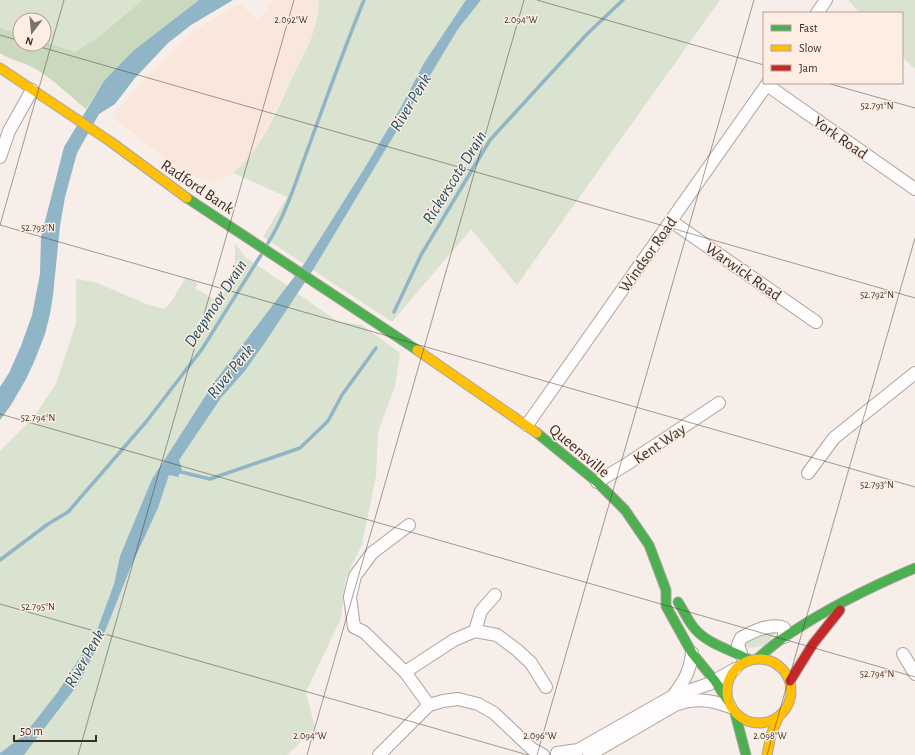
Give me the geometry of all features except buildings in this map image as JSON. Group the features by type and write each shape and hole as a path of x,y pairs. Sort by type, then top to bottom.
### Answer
{"main road":[{"name":"Radford Bank","path":"0,68 111,142 170,187 381,326"},
{"name":"Queensville","path":"381,326 527,425 597,482 625,510 650,545 666,590 666,606 692,653 715,681 731,707"},
{"path":"746,755 731,707 727,686 730,677 735,670 750,658 784,637 869,588 915,568"},
{"path":"666,590 678,603 696,629 706,638 724,649 750,658 765,659 778,664 787,674 790,681 792,696 786,710 778,718 766,723 757,724 748,722 731,707"},
{"path":"790,681 823,628 850,599"},
{"path":"766,755 771,735 778,718"}],"street":[{"path":"818,12 826,0"},
{"name":"York Road","path":"767,84 915,189"},
{"name":"Windsor Road","path":"527,425 767,84"},
{"path":"0,157 9,131 32,90"},
{"name":"Warwick Road","path":"671,220 816,322"},
{"path":"808,473 834,438 915,373"},
{"name":"Kent Way","path":"597,482 719,403"},
{"path":"409,525 372,553 355,576 350,597 354,627 364,632 405,672 429,705"},
{"path":"475,632 481,611 495,595"},
{"path":"750,658 738,645 741,638 769,626 779,625 784,628 784,637"},
{"path":"405,672 454,640 475,632 496,635 517,650 531,663 546,687"},
{"path":"673,696 684,681 690,666 692,653"},
{"path":"903,654 915,674"},
{"path":"584,752 673,696 715,681 735,670"},
{"path":"379,755 429,705 442,701 458,699 478,704 494,713 538,753 550,752 560,754 584,752 675,705 688,700 708,700 731,707"}],"shaded area":[{"path":"273,0 319,0 313,35 259,143 249,157 233,173 215,181 207,181 198,178 179,169 112,117 143,80 191,32 240,4 258,21"}],"green space":[{"path":"0,0 199,0 133,51 104,81 86,109 41,72 0,53"},
{"path":"143,0 199,0 133,51 104,81 86,109 41,72 0,53 0,28 12,32 12,52 52,52 52,45 75,52 99,37"},
{"path":"319,0 466,0 424,63 401,107 364,169 304,264 263,237 287,197 233,173 253,152 276,112 311,38 316,21"},
{"path":"481,0 720,0 517,285 471,229 392,322 313,270 458,29"},
{"path":"848,0 915,0 915,69 903,58 903,12 859,12"},
{"path":"235,243 245,257 288,286 215,381 152,479 120,556 114,584 96,633 57,693 24,735 0,753 0,451 33,418 56,384 76,323 76,279 95,282 146,304 165,309 173,299 186,277 198,284 195,288 218,302 235,275"},
{"path":"297,293 337,321 362,325 400,353 395,386 378,432 376,476 362,545 346,577 341,618 306,692 315,728 287,755 24,755 79,683 104,634 130,569 158,508 169,475 182,469 178,460 221,398 244,372"},
{"path":"770,632 775,634 764,646 750,648 746,646 747,641"}],"water":[{"path":"199,0 233,0 191,25 168,43 135,78 115,104 99,114 77,153 65,197 60,226 53,295 45,334 26,379 11,405 0,420 0,387 9,373 21,346 32,315 40,274 41,237 64,147 104,81 133,51"},
{"name":"River Penk","path":"466,0 481,0 458,29 313,270 264,344 244,372 221,398 179,460 182,469 178,477 169,475 158,508 130,569 104,634 79,683 24,755 0,755 0,753 24,735 57,693 96,633 114,584 120,556 152,479 215,381 304,264 364,169 401,107 424,63"}],"waterway":[{"name":"Deepmoor Drain","path":"268,243 280,222 289,200 341,57 364,0"},
{"name":"Rickerscote Drain","path":"394,312 421,255 490,140 587,34 623,0"},
{"name":"Deepmoor Drain","path":"0,560 48,524 68,512 146,422 202,349 261,255"},
{"name":"Rickerscote Drain","path":"177,471 210,479 300,448 328,421 342,395 376,348"}],"traffic: fast":[{"path":"187,198 417,350"},
{"path":"537,433 597,482 625,510 649,545 666,590 666,606 692,653 715,681 728,701"},
{"path":"757,659 771,647 801,626 865,591 915,568"},
{"path":"678,602 690,623 701,635 714,643 750,660"},
{"path":"735,713 746,755"}],"traffic: slow":[{"path":"0,68 111,142 187,198"},
{"path":"417,350 537,433"},
{"path":"753,659 765,659 782,668 789,679 791,691 789,703 782,714 765,723 753,723 741,718 732,709 727,697 727,685 732,673 741,664 753,659"},
{"path":"767,755 771,735 778,718"}],"traffic: jam":[{"path":"790,681 813,644 840,610"}]}
